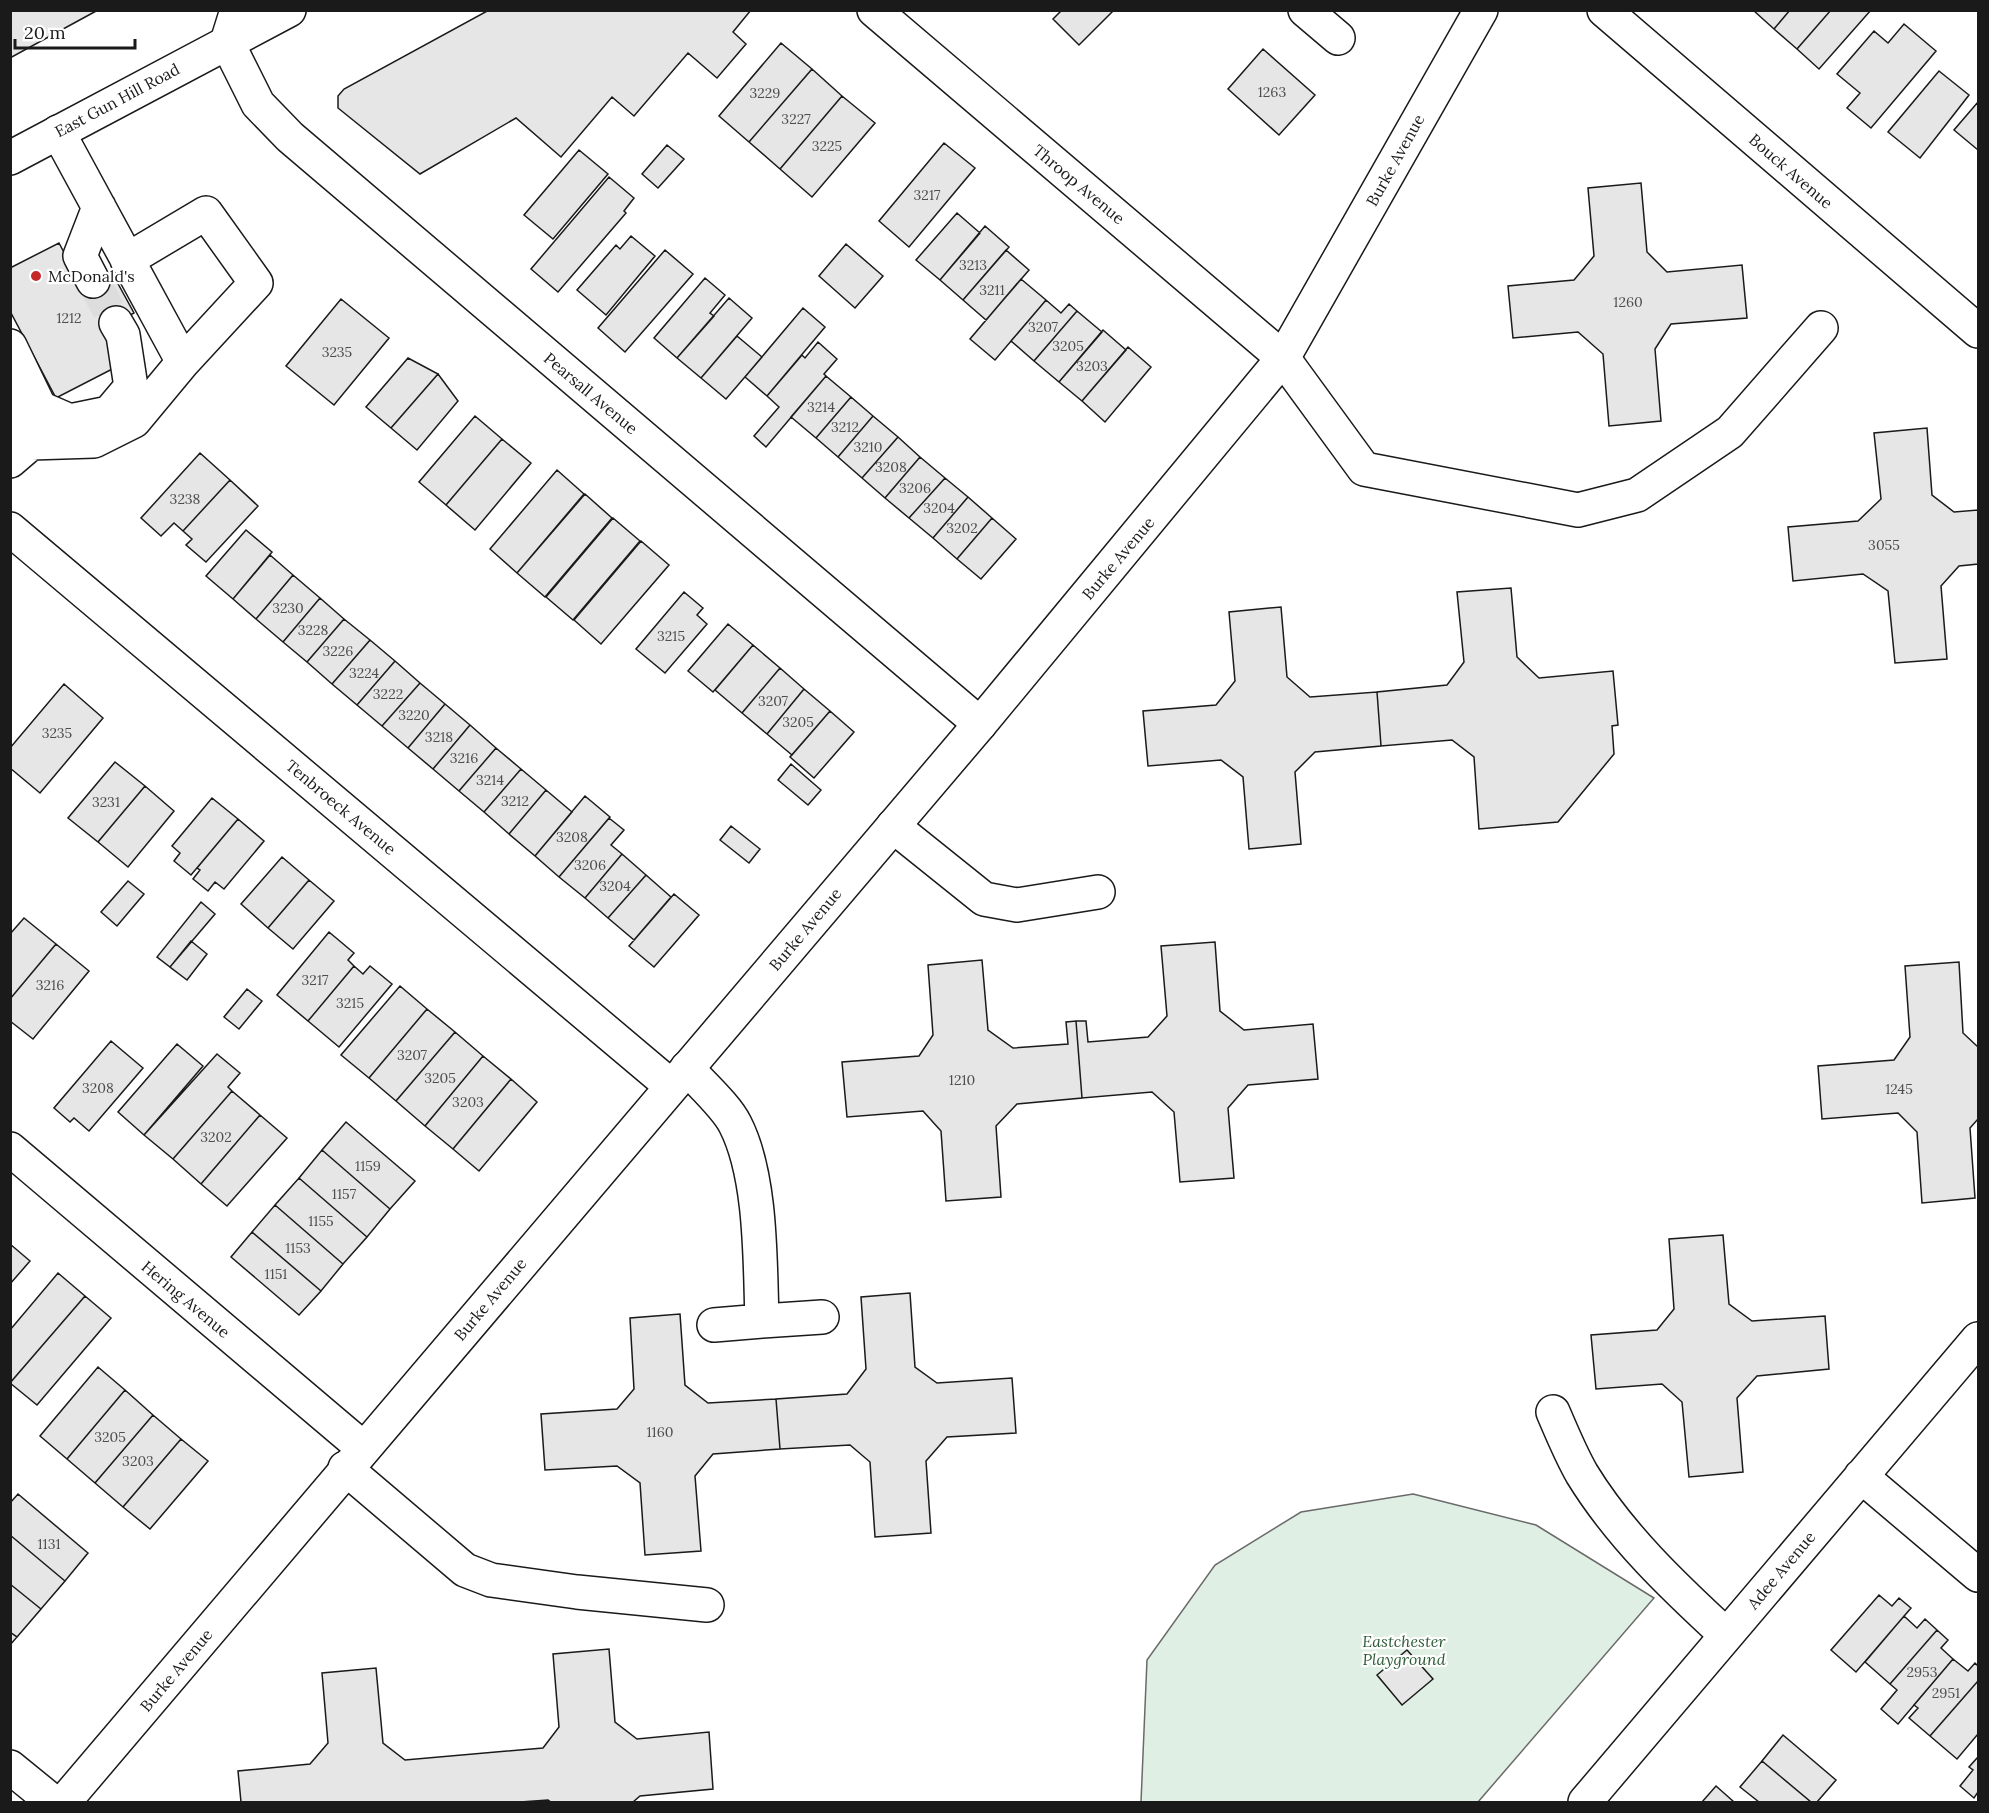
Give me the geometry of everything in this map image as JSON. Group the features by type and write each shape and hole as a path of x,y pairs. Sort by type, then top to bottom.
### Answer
{"street":[{"path":"227,42 237,10"},
{"name":"East Gun Hill Road","path":"10,158 290,10"},
{"name":"Throop Avenue","path":"874,10 1283,358 1364,468 1578,510 1637,495 1730,432 1821,328"},
{"path":"1305,10 1338,38"},
{"name":"Burke Avenue","path":"64,1803 354,1458 980,724 1283,358 1481,10"},
{"name":"Bouck Avenue","path":"1604,10 1978,331"},
{"name":"Pearsall Avenue","path":"227,42 258,104 290,137 980,724"},
{"path":"57,132 183,362"},
{"path":"93,281 80,256 99,207"},
{"path":"10,405 21,452 94,441 134,421 183,362 256,283 206,213 127,260"},
{"path":"10,346 40,408 70,421 109,413 130,387 123,335 116,323"},
{"name":"Tenbroeck Avenue","path":"10,529 735,1123 749,1164 758,1238 762,1321"},
{"path":"893,826 984,899 1017,905 1098,892"},
{"name":"Hering Avenue","path":"10,1149 354,1458 465,1570 491,1580 577,1592 707,1605"},
{"path":"714,1325 822,1317"},
{"name":"Adee Avenue","path":"1585,1803 1978,1338"},
{"path":"1552,1412 1582,1474 1622,1527 1663,1576 1726,1635"},
{"path":"1861,1476 1978,1575"},
{"path":"10,1767 53,1803"}],"green space":[{"name":"Eastchester Playground","path":"1413,1494 1536,1525 1654,1598 1478,1802 1141,1802 1147,1660 1215,1565 1301,1512"}],"building":[{"path":"10,10 98,10 10,58"},
{"path":"489,10 751,10 733,32 746,44 717,78 688,53 634,116 612,97 561,157 516,118 420,174 338,108 338,96 344,89"},
{"path":"1062,10 1114,10 1079,45 1053,19"},
{"path":"1753,10 1790,10 1774,29"},
{"path":"1790,10 1831,10 1797,49 1774,29"},
{"path":"1831,10 1871,10 1819,69 1797,49"},
{"path":"1904,24 1936,51 1871,128 1847,108 1860,93 1837,74 1874,31 1888,43"},
{"path":"781,43 812,69 749,142 719,116"},
{"path":"1263,49 1315,95 1279,135 1228,89"},
{"path":"812,69 842,96 780,169 749,142"},
{"path":"1939,71 1969,95 1920,158 1888,132"},
{"path":"842,96 875,123 812,197 780,169"},
{"path":"1978,102 1978,150 1954,130"},
{"path":"944,143 975,168 909,247 879,221"},
{"path":"667,145 684,159 658,188 642,174"},
{"path":"579,150 608,174 553,239 524,215"},
{"path":"609,177 634,198 624,211 626,213 558,292 531,269"},
{"path":"1641,183 1647,252 1667,272 1742,265 1747,318 1671,324 1655,349 1661,421 1609,426 1603,354 1578,332 1513,338 1508,286 1574,280 1594,256 1588,188"},
{"path":"957,213 980,233 940,280 916,260"},
{"path":"985,226 1009,247 963,300 940,280"},
{"path":"631,236 655,256 606,315 577,290 616,245 620,249"},
{"path":"59,243 82,286 111,271 134,313 116,323 122,364 56,398 10,311 10,268"},
{"path":"846,244 883,276 855,308 819,276"},
{"path":"665,250 693,274 625,352 598,328"},
{"path":"1006,250 1029,270 986,320 963,300"},
{"path":"705,278 725,295 710,313 714,316 677,358 654,338"},
{"path":"1021,279 1046,300 995,360 970,339"},
{"path":"729,298 752,318 701,378 677,358"},
{"path":"341,299 389,338 334,405 286,366"},
{"path":"1046,300 1061,313 1069,304 1077,311 1034,361 1011,341"},
{"path":"803,308 825,327 767,396 745,377"},
{"path":"1077,311 1102,332 1059,382 1034,361"},
{"path":"1103,330 1126,350 1082,401 1059,382"},
{"path":"737,336 762,357 726,399 701,378"},
{"path":"818,342 837,359 824,374 826,376 766,447 754,436 779,407 767,396 802,355 805,358"},
{"path":"1128,347 1151,367 1105,422 1082,401"},
{"path":"408,358 438,374 391,428 366,407"},
{"path":"438,374 458,401 417,450 391,428"},
{"path":"826,376 851,397 816,438 791,417"},
{"path":"851,397 873,416 838,457 816,438"},
{"path":"475,416 502,439 446,505 419,482"},
{"path":"873,416 898,437 862,478 838,457"},
{"path":"1927,428 1932,495 1954,512 1978,510 1978,564 1959,566 1941,586 1947,659 1895,663 1888,591 1863,574 1793,581 1788,527 1858,521 1881,499 1874,433"},
{"path":"898,437 920,457 885,498 862,478"},
{"path":"502,439 531,463 475,530 446,505"},
{"path":"200,453 230,480 183,531 174,523 161,536 141,518"},
{"path":"920,457 945,478 909,518 885,498"},
{"path":"557,470 584,494 517,573 490,549"},
{"path":"945,478 968,497 933,538 909,518"},
{"path":"230,480 258,506 206,562 186,545 192,539 183,531"},
{"path":"585,494 612,518 545,597 517,573"},
{"path":"968,497 992,518 957,559 933,538"},
{"path":"613,518 640,541 573,620 546,597"},
{"path":"992,518 1016,539 981,579 957,559"},
{"path":"246,530 272,552 233,599 206,576"},
{"path":"641,541 669,565 601,644 574,620"},
{"path":"270,555 293,575 256,619 233,599"},
{"path":"293,575 320,598 283,642 256,619"},
{"path":"1511,588 1517,657 1539,678 1613,671 1618,725 1612,726 1614,754 1558,822 1479,829 1474,757 1452,740 1381,746 1377,692 1447,685 1464,662 1457,592"},
{"path":"684,592 703,608 697,615 707,624 665,673 636,649"},
{"path":"320,598 344,619 307,662 283,642"},
{"path":"1281,607 1287,677 1310,697 1377,692 1381,746 1315,752 1295,772 1301,844 1249,849 1243,777 1221,760 1148,766 1143,711 1216,705 1235,681 1229,612"},
{"path":"344,619 370,640 332,684 307,662"},
{"path":"728,624 753,645 713,692 688,671"},
{"path":"370,640 395,661 357,705 332,684"},
{"path":"753,645 780,668 742,713 715,690"},
{"path":"395,661 420,683 382,726 357,705"},
{"path":"780,668 804,689 767,734 742,713"},
{"path":"420,683 445,704 408,748 382,726"},
{"path":"64,684 103,718 40,793 10,768 10,748"},
{"path":"804,689 830,711 792,755 767,734"},
{"path":"445,704 470,725 433,769 408,748"},
{"path":"830,711 854,732 814,778 790,757"},
{"path":"470,725 496,748 459,791 433,769"},
{"path":"496,748 521,769 484,812 459,791"},
{"path":"115,762 145,786 98,842 68,818"},
{"path":"791,764 821,790 808,805 778,780"},
{"path":"521,769 546,790 509,834 484,812"},
{"path":"145,786 174,811 128,867 98,842"},
{"path":"546,790 572,812 535,856 509,834"},
{"path":"585,796 610,817 559,877 535,856"},
{"path":"212,798 238,819 191,875 174,861 180,853 172,846"},
{"path":"609,818 624,830 611,845 622,854 585,898 559,877"},
{"path":"238,819 264,841 224,889 215,882 208,891 193,879 200,870 197,868"},
{"path":"731,826 760,849 749,863 720,840"},
{"path":"622,854 646,875 608,918 585,898"},
{"path":"282,857 309,880 268,928 241,904"},
{"path":"646,875 671,897 634,940 608,918"},
{"path":"309,880 334,901 293,949 268,928"},
{"path":"128,881 144,894 117,926 101,912"},
{"path":"674,894 699,915 654,967 629,946"},
{"path":"201,902 215,914 170,967 157,957"},
{"path":"24,918 56,944 10,999 10,934"},
{"path":"329,932 354,953 348,960 354,966 308,1021 277,995"},
{"path":"191,941 207,954 187,980 170,967"},
{"path":"1215,942 1220,1011 1244,1030 1313,1024 1318,1079 1248,1085 1228,1108 1234,1178 1180,1182 1174,1112 1152,1092 1082,1098 1076,1021 1086,1021 1088,1042 1148,1037 1167,1016 1161,946"},
{"path":"56,944 89,971 33,1039 10,1021 10,999"},
{"path":"982,960 988,1030 1013,1048 1068,1044 1066,1022 1076,1021 1082,1098 1017,1104 996,1126 1001,1197 946,1201 941,1131 923,1111 847,1117 842,1062 919,1056 933,1035 928,965"},
{"path":"1959,962 1963,1033 1978,1047 1978,1119 1970,1128 1975,1198 1922,1203 1917,1132 1898,1113 1822,1119 1818,1066 1894,1060 1910,1037 1905,966"},
{"path":"354,966 363,974 370,966 392,984 339,1047 308,1021"},
{"path":"400,986 427,1009 369,1078 341,1055"},
{"path":"247,989 262,1001 239,1029 224,1017"},
{"path":"427,1009 455,1032 396,1101 369,1078"},
{"path":"455,1032 483,1056 425,1126 396,1101"},
{"path":"111,1041 143,1068 89,1131 74,1118 70,1122 54,1108"},
{"path":"177,1044 203,1066 144,1135 118,1112"},
{"path":"217,1054 240,1073 228,1087 232,1091 173,1159 144,1135"},
{"path":"483,1056 511,1079 453,1149 425,1126"},
{"path":"511,1079 537,1102 479,1171 453,1149"},
{"path":"232,1091 260,1115 201,1184 173,1159"},
{"path":"260,1115 287,1138 227,1206 201,1184"},
{"path":"346,1122 415,1181 390,1209 322,1150"},
{"path":"322,1150 390,1209 367,1237 299,1178"},
{"path":"299,1178 367,1237 343,1264 275,1205"},
{"path":"275,1205 343,1264 321,1291 252,1232"},
{"path":"252,1232 321,1291 299,1315 231,1257"},
{"path":"1723,1235 1729,1304 1752,1321 1825,1316 1829,1369 1757,1376 1737,1398 1743,1472 1689,1477 1682,1402 1662,1384 1596,1389 1591,1335 1657,1330 1674,1309 1669,1239"},
{"path":"10,1244 30,1261 10,1284"},
{"path":"58,1273 85,1296 10,1383 10,1330"},
{"path":"910,1293 915,1367 937,1383 1012,1378 1016,1433 947,1437 926,1461 931,1533 875,1537 870,1462 850,1445 780,1449 776,1399 847,1394 866,1369 861,1297"},
{"path":"85,1296 111,1318 37,1405 10,1383"},
{"path":"680,1314 685,1385 708,1403 776,1399 780,1449 713,1454 695,1476 701,1551 645,1555 640,1483 617,1466 545,1470 541,1414 617,1409 634,1389 630,1318"},
{"path":"98,1367 125,1390 67,1459 40,1436"},
{"path":"125,1390 153,1415 95,1483 67,1459"},
{"path":"153,1415 181,1439 123,1507 95,1483"},
{"path":"181,1439 208,1461 150,1529 123,1507"},
{"path":"18,1494 88,1553 65,1581 10,1535 10,1503"},
{"path":"10,1535 65,1581 41,1609 10,1584"},
{"path":"10,1584 41,1609 17,1637 10,1632"},
{"path":"1879,1595 1892,1606 1899,1598 1911,1608 1856,1672 1831,1650"},
{"path":"1904,1616 1917,1628 1925,1619 1937,1630 1890,1684 1865,1662"},
{"path":"1937,1630 1948,1640 1941,1648 1953,1659 1898,1724 1881,1709 1897,1690 1890,1684"},
{"path":"10,1632 17,1637 10,1645"},
{"path":"609,1649 615,1722 637,1739 709,1732 713,1789 640,1796 633,1802 551,1802 548,1800 520,1802 241,1802 238,1771 310,1764 328,1743 322,1673 376,1668 383,1743 405,1760 543,1748 559,1727 553,1654"},
{"path":"1407,1650 1433,1679 1402,1705 1377,1675"},
{"path":"1953,1659 1968,1671 1975,1663 1978,1666 1978,1681 1930,1736 1909,1718 1918,1708 1914,1705"},
{"path":"1978,1681 1978,1734 1957,1759 1930,1736"},
{"path":"1783,1735 1836,1780 1817,1802 1811,1802 1762,1761"},
{"path":"1978,1757 1978,1792 1974,1798 1960,1786 1973,1770 1969,1767"},
{"path":"1762,1761 1811,1802 1759,1802 1740,1787"},
{"path":"1716,1786 1734,1802 1702,1802"}],"tunnel":[{"path":"93,281 116,323"}],"place":[{"name":"McDonald's","path":"36,276"}]}
